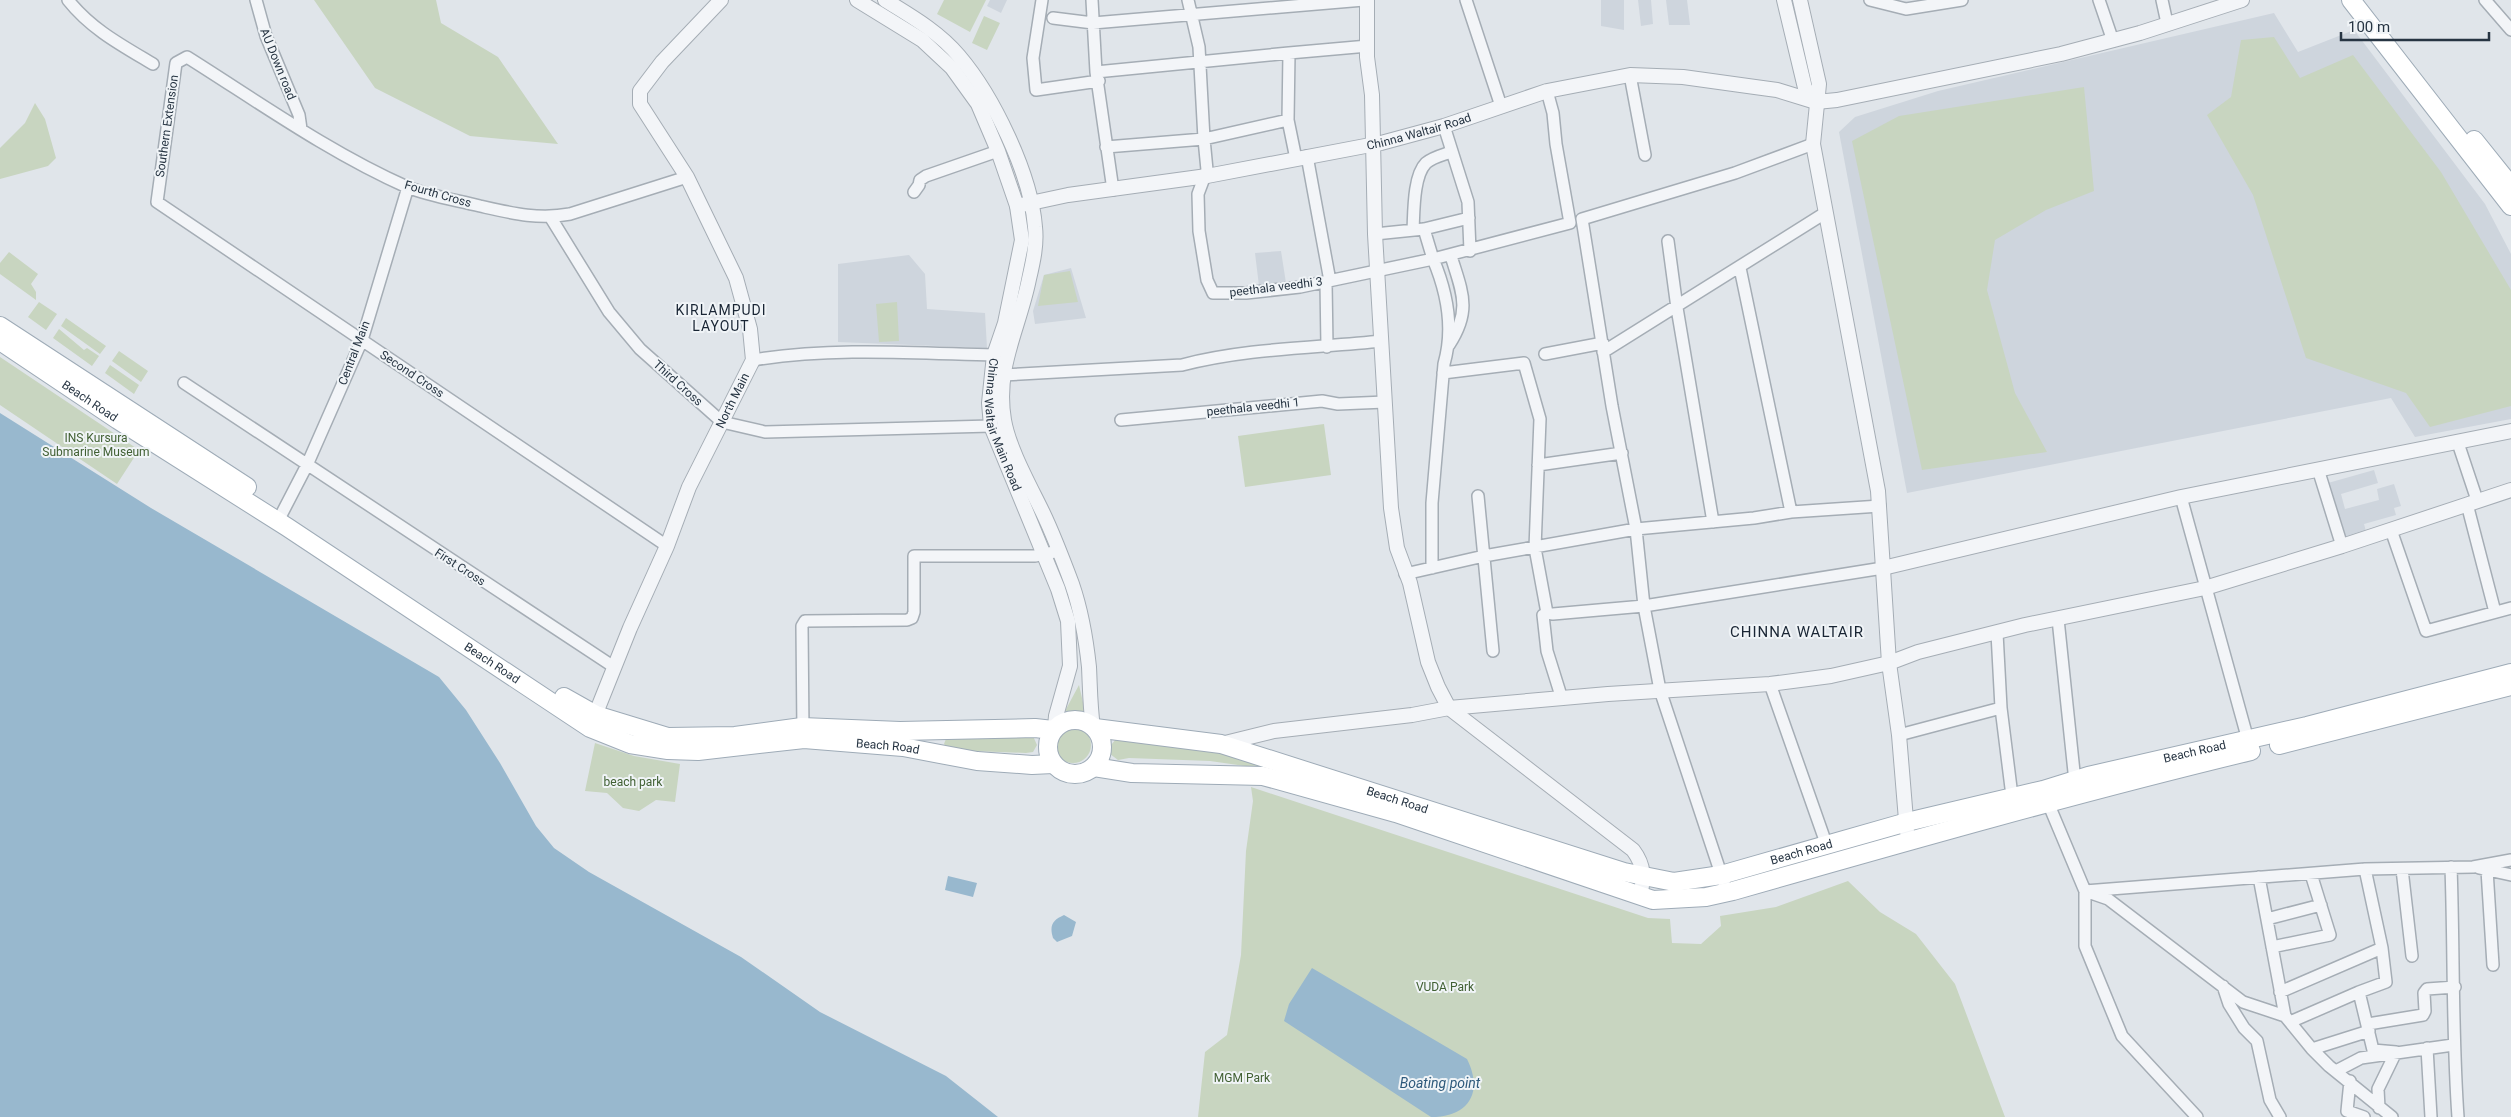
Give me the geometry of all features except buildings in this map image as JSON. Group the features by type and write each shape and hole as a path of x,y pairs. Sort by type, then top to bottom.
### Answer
{"main road":[{"path":"2351,0 2511,206"},
{"path":"2364,0 2511,186"},
{"name":"Beach Road","path":"0,326 281,516 581,708 593,721 668,737 1054,729"},
{"name":"Beach Road","path":"0,341 118,420 281,516"},
{"name":"Beach Road","path":"1094,767 1132,773 1262,776 1396,813 1640,897 1653,900 1685,899 1727,892 1908,840 2045,797 2088,776 2248,740 2511,672"},
{"name":"Beach Road","path":"1094,727 1221,744 1644,878 1674,882 1721,875 1907,822 2106,787 2318,736 2511,686"},
{"path":"1075,720 1086,722 1094,727 1100,737 1102,748 1100,758 1094,767 1085,773 1074,775 1064,773 1053,764 1047,747 1054,729 1064,722 1075,720"},
{"name":"Beach Road","path":"803,733 903,747 978,761 1032,765 1053,764"}],"street":[{"path":"68,0 83,19 153,64"},
{"name":"AU Down road","path":"256,0 266,36 299,115 301,128"},
{"name":"North Main","path":"593,721 614,667 667,546 689,487 754,360 750,329 736,278 686,177 640,104 640,91 684,36 721,0"},
{"name":"Chinna Waltair Main Road","path":"857,0 922,40 952,68 978,104 1035,228 1034,252 1029,281 1007,352 1003,375 1004,422 1023,472 1059,551 1082,616 1089,666 1094,727"},
{"name":"Chinna Waltair Main Road","path":"885,0 930,28 958,54 985,90 1013,152 1024,204 1022,240 1006,323 994,355 989,403 991,426 1058,589 1068,621 1070,666 1054,729"},
{"path":"1042,0 1033,58 1036,90 1097,77 1200,62 1368,46"},
{"path":"1092,0 1097,77 1113,190"},
{"path":"1053,18 1093,23 1192,4 1365,0 1372,95 1371,144 1375,234 1391,508 1397,548 1405,574 1410,583 1428,662 1449,708 1633,850 1640,859 1644,878 1640,897"},
{"path":"1466,0 1501,106"},
{"path":"1784,0 1805,88 1816,102"},
{"path":"1800,0 1819,84 1813,144 1825,213 1850,332 1880,506 1890,663 1899,734 1908,840"},
{"path":"1870,0 1906,9 1962,0"},
{"path":"2099,0 2113,41"},
{"path":"2162,0 2167,23"},
{"path":"1816,102 1837,100 1967,74 2113,41 2242,0"},
{"path":"2485,0 2511,30"},
{"name":"peethala veedhi 3","path":"1192,4 1200,62 1204,139 1207,152 1206,176 1198,194 1200,231 1207,280 1213,293 1246,292 1328,282 1377,270 1451,256 1570,223 1735,173 1813,144"},
{"path":"1288,53 1288,120 1302,158 1328,282 1327,347"},
{"name":"Fourth Cross","path":"187,56 301,128 408,187 528,217 551,218 570,214 686,177"},
{"name":"Southern Extension","path":"157,202 176,63 187,56"},
{"path":"1630,75 1645,155"},
{"name":"Chinna Waltair Road","path":"1024,204 1068,195 1206,176 1371,144 1444,126 1547,91 1630,75 1683,78 1777,90 1816,102"},
{"path":"1547,91 1553,114 1556,144 1570,223"},
{"path":"1106,147 1204,139 1288,120"},
{"path":"1444,126 1468,202 1470,251"},
{"path":"914,192 920,180 926,176 998,151"},
{"path":"1450,344 1445,293 1433,259 1419,230 1415,196 1424,165 1437,156 1451,152"},
{"name":"Central Main","path":"281,516 307,465 362,340 408,187"},
{"name":"Second Cross","path":"157,202 667,546"},
{"path":"1545,354 1603,348 1676,308 1825,213"},
{"name":"Third Cross","path":"551,218 609,312 640,349 722,422 765,432 991,426"},
{"path":"1375,234 1419,230 1469,218"},
{"path":"1582,219 1636,529 1644,606 1660,690 1727,892"},
{"path":"1668,241 1676,308 1713,522"},
{"path":"1432,568 1432,503 1443,373 1450,344 1464,317 1464,307 1451,256"},
{"path":"1740,268 1791,512"},
{"path":"1003,375 1182,365 1231,355 1382,341"},
{"path":"754,360 796,355 875,352 994,355"},
{"path":"1443,373 1524,363 1540,419 1535,548 1547,613 1553,614 1644,606 1884,568 2181,497 2511,431"},
{"name":"First Cross","path":"184,384 614,667"},
{"name":"peethala veedhi 1","path":"1121,420 1322,400 1338,404 1385,402"},
{"path":"2458,443 2495,612"},
{"path":"1538,465 1622,454"},
{"path":"2318,469 2342,546"},
{"path":"1221,744 1274,731 1412,715 1449,708 1660,690 1770,684 1831,676 1890,663 1918,652 1997,633 2205,588 2342,546 2511,490"},
{"path":"1478,496 1492,651"},
{"path":"2181,497 2248,740"},
{"path":"1405,574 1484,556 1636,529 1791,512 1880,506"},
{"path":"2391,530 2426,631 2511,608"},
{"path":"803,733 802,626 805,621 907,620 912,618 914,612 914,556 1043,555 1059,551"},
{"path":"1543,615 1547,651 1562,699"},
{"path":"2058,619 2074,772"},
{"path":"1997,633 2001,708 2010,788"},
{"path":"1770,684 1827,846"},
{"path":"1899,734 2001,708"},
{"path":"2045,797 2085,891 2085,946 2122,1036 2197,1117"},
{"path":"2085,891 2365,869 2473,867 2511,860"},
{"path":"2452,867 2455,987 2453,1045 2458,1117"},
{"path":"2473,867 2511,875"},
{"path":"2085,891 2108,899 2243,1002 2288,1019 2386,982 2382,948 2365,869"},
{"path":"2402,869 2412,956"},
{"path":"2487,870 2493,965"},
{"path":"2272,947 2330,935 2311,874"},
{"path":"2259,878 2280,992 2288,1019 2312,1050 2392,1117"},
{"path":"2267,919 2321,904"},
{"path":"2280,992 2382,948"},
{"path":"2223,986 2229,1004 2244,1028 2257,1042 2270,1100 2280,1117"},
{"path":"2312,1050 2369,1027 2423,1015 2425,1011 2424,993 2427,989 2455,987"},
{"path":"2360,992 2373,1050 2396,1052"},
{"path":"2336,1071 2361,1058 2453,1045"},
{"path":"2427,1048 2431,1117"},
{"path":"2379,1108 2378,1089 2396,1052"},
{"path":"2350,1081 2347,1111 2364,1117"}],"shaded area":[{"path":"990,0 1007,0 1001,13 987,6"},
{"path":"1601,0 1624,0 1624,30 1601,26"},
{"path":"1638,0 1651,0 1653,24 1641,26"},
{"path":"1666,0 1687,0 1690,25 1669,25"},
{"path":"2274,13 2298,52 2354,30 2485,204 2511,254 2511,419 2415,437 2391,398 1907,493 1839,132 1855,117 1938,91"},
{"path":"1281,251 1286,283 1259,286 1255,253"},
{"path":"909,255 925,274 927,309 985,313 987,348 838,342 838,264"},
{"path":"1071,268 1086,318 1035,324 1033,311 1044,275"},
{"path":"2374,470 2378,483 2341,494 2345,509 2379,500 2377,489 2394,484 2401,506 2394,508 2396,515 2364,524 2367,535 2344,541 2328,483"}],"green space":[{"path":"314,0 436,0 441,23 498,57 558,144 470,136 375,88"},
{"path":"944,0 986,0 970,32 937,14"},
{"path":"984,16 1000,23 987,50 972,43"},
{"path":"2274,37 2300,78 2353,55 2441,172 2511,290 2511,406 2430,427 2406,393 2306,358 2253,195 2207,115 2231,97 2241,40"},
{"path":"2084,87 2094,191 2046,210 1995,240 1987,290 2015,393 2047,452 1922,470 1852,141 1899,116"},
{"path":"35,103 45,119 56,158 48,166 0,179 0,148 25,123"},
{"path":"9,252 38,274 31,284 36,292 36,300 0,274 0,263"},
{"path":"1070,271 1078,302 1038,306 1044,275"},
{"path":"39,302 57,314 46,330 28,317"},
{"path":"897,302 899,341 879,342 876,304"},
{"path":"66,318 106,346 100,354 61,326"},
{"path":"59,329 84,350 87,348 99,356 92,366 53,338"},
{"path":"119,351 148,371 141,382 112,361"},
{"name":"INS Kursura Submarine Museum","path":"0,357 139,450 117,484 0,405"},
{"path":"110,365 139,385 134,394 105,373"},
{"path":"1324,424 1331,475 1245,487 1238,436"},
{"path":"1079,685 1085,711 1065,711"},
{"path":"1073,727 1086,732 1091,745 1086,758 1073,763 1060,758 1055,745 1060,732"},
{"path":"947,736 1033,736 1037,745 1033,752 1026,753 949,750 944,744"},
{"path":"1116,739 1204,749 1344,788 1259,768 1210,761 1129,758 1118,760 1110,754 1111,745"},
{"name":"beach park","path":"595,743 634,756 680,764 675,802 656,800 639,811 623,808 607,793 585,791"},
{"name":"VUDA Park","path":"1251,787 1648,918 1670,919 1672,943 1701,944 1721,926 1720,916 1776,907 1848,881 1880,912 1916,934 1955,984 2005,1117 1198,1117 1205,1052 1227,1035 1241,955 1246,851 1253,801"}],"water":[{"path":"0,413 151,508 439,677 466,710 500,763 536,826 554,848 589,872 741,957 820,1012 946,1076 998,1117 0,1117"},
{"path":"948,876 977,883 973,897 945,890"},
{"path":"1064,915 1076,922 1072,936 1057,942 1053,938 1052,926 1057,919"},
{"name":"Boating point","path":"1312,968 1467,1059 1474,1082 1473,1092 1463,1108 1455,1113 1431,1117 1284,1021 1289,1004"}],"district":[{"name":"KIRLAMPUDI LAYOUT","path":"721,318"},
{"name":"CHINNA WALTAIR","path":"1797,632"}],"park label":[{"name":"MGM Park","path":"1242,1078"}]}
